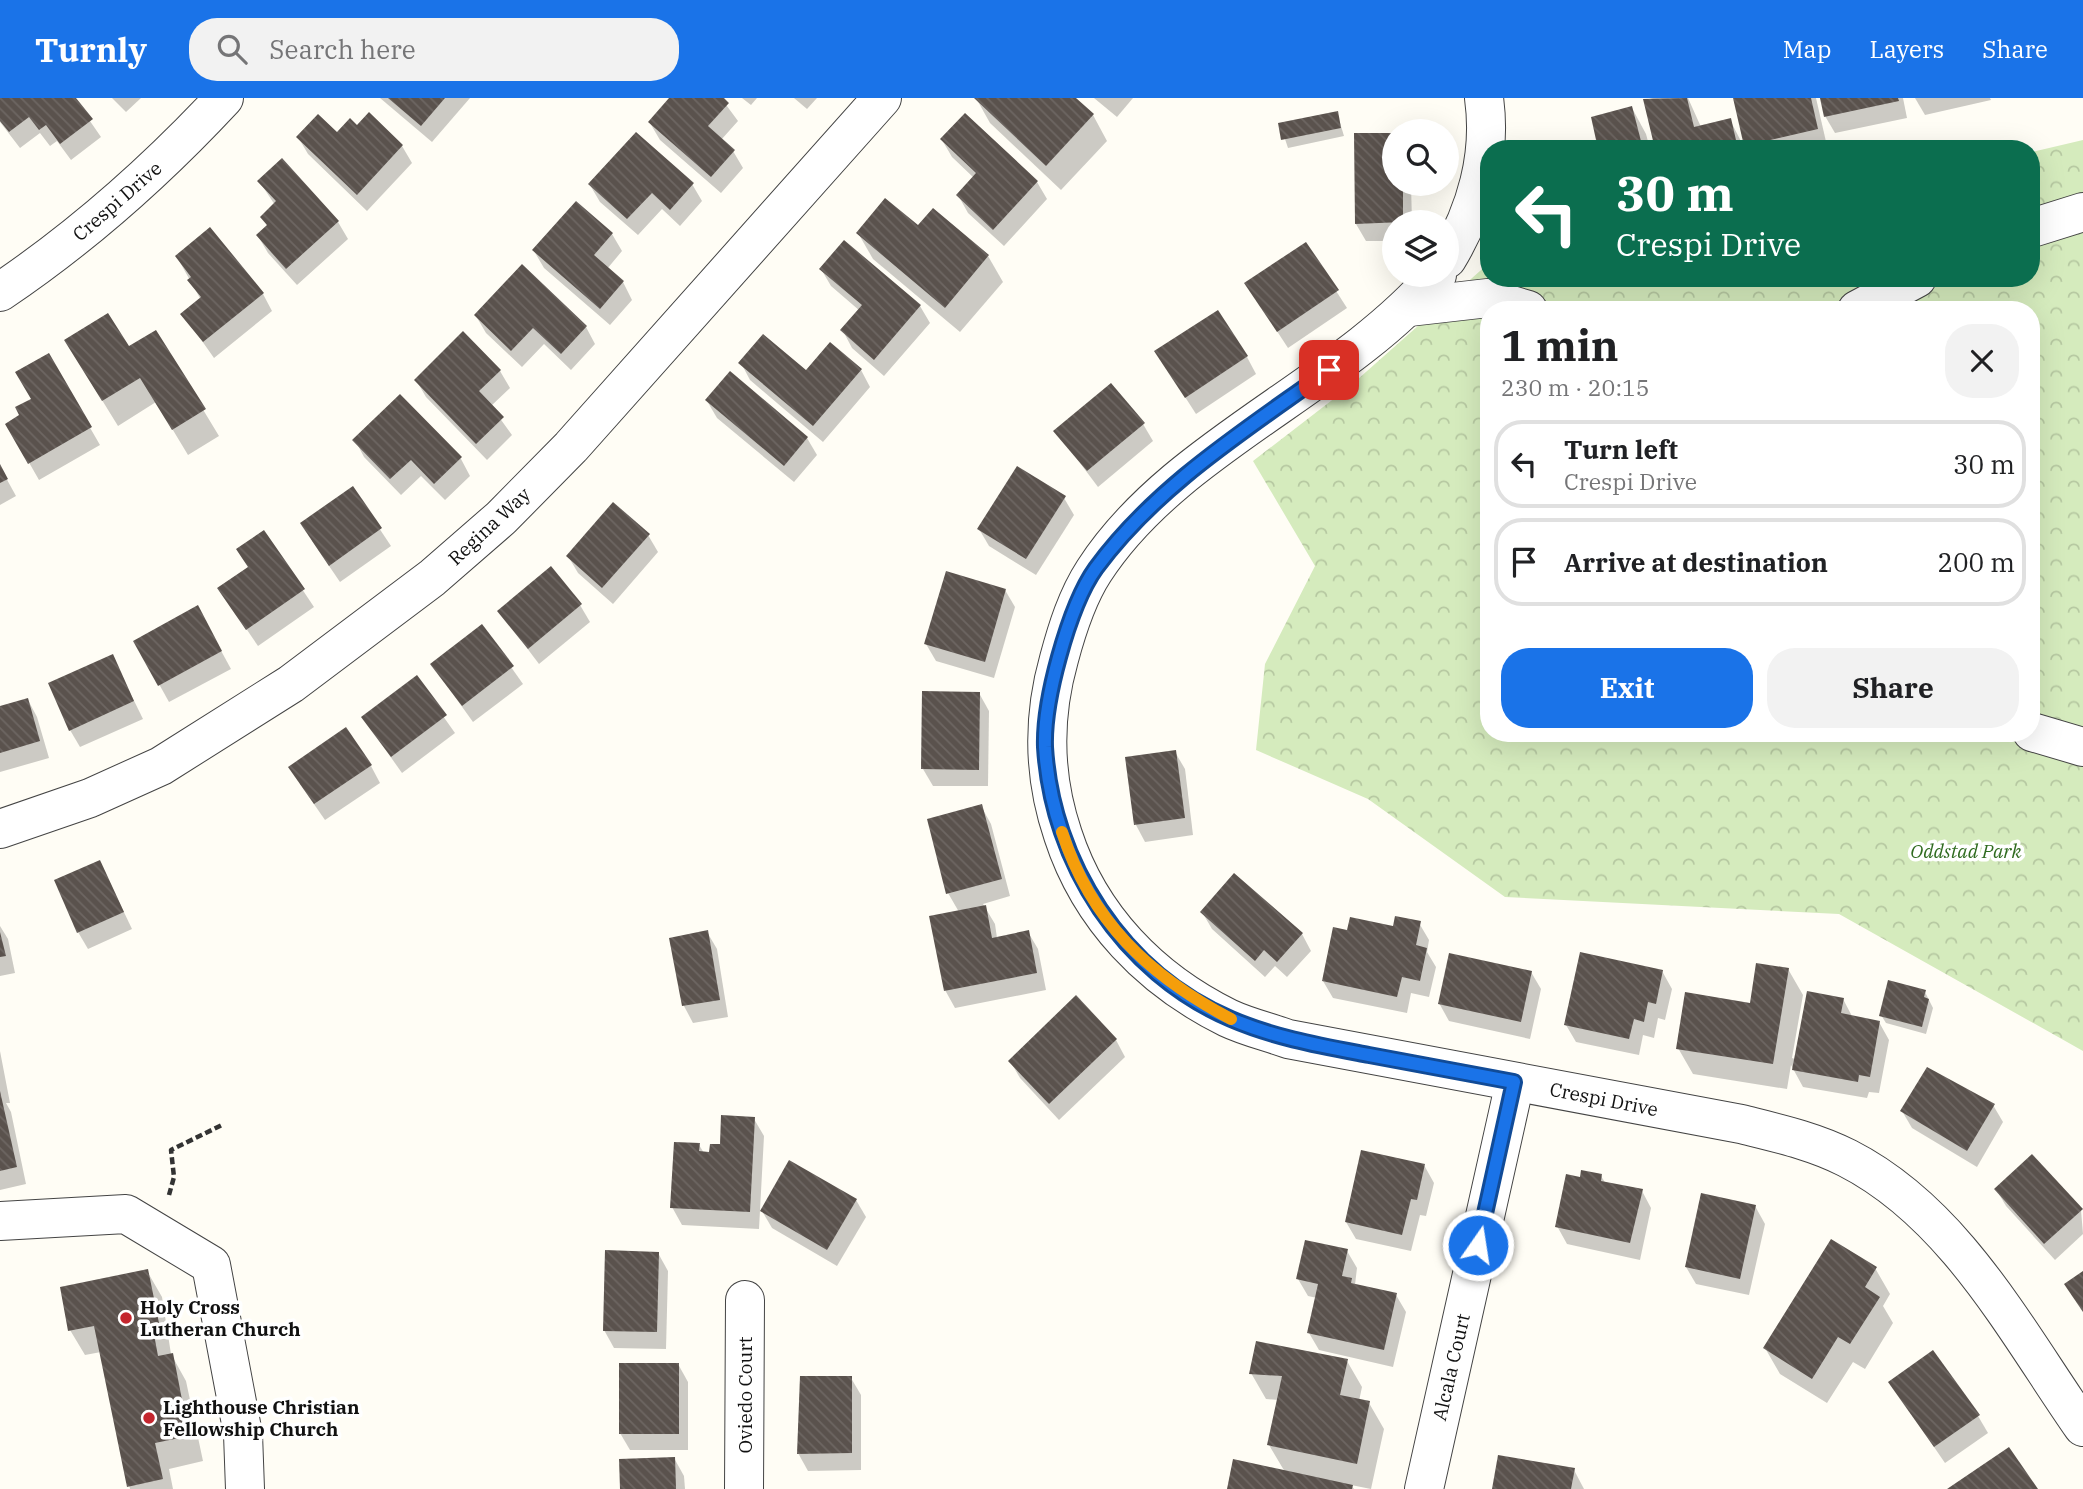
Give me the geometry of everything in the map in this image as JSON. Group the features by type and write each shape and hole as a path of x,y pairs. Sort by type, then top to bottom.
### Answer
{"street":[{"name":"Crespi Drive","path":"0,292 51,258 119,203 224,98"},
{"name":"Regina Way","path":"0,830 90,799 161,765 291,684 432,578 501,518 571,447 882,98"},
{"path":"1484,98 1487,118 1485,140"},
{"path":"1459,239 1466,227 1480,180"},
{"path":"2040,225 2083,212"},
{"name":"Crespi Drive","path":"1426,287 1409,307 1371,339 1181,478 1134,520 1094,572 1067,628 1051,687 1045,744 1051,800 1071,860 1100,911 1134,953 1176,988 1230,1019 1288,1039 1741,1124 1793,1137 1847,1158 1890,1185 1931,1220 1958,1250 2083,1427"},
{"path":"1874,301 1900,287"},
{"path":"1409,307 1488,298 1498,301"},
{"path":"2040,735 2083,747"},
{"name":"Alcala Court","path":"1424,1489 1514,1082"},
{"path":"0,1221 126,1214 211,1265 243,1434 245,1489"},
{"name":"Oviedo Court","path":"744,1489 745,1300"}],"path":[{"path":"152,1229 166,1207 172,1187 174,1177 171,1150 222,1125"}],"green space":[{"name":"Oddstad Park","path":"2083,140 2083,1051 1839,914 1505,897 1368,799 1256,750 1265,664 1315,566 1253,461 1349,387 1480,271 1480,287 2040,287 2040,150"}],"building":[{"path":"0,98 76,98 93,119 60,144 46,125 39,130 29,117 9,132 0,121"},
{"path":"388,98 445,98 421,126"},
{"path":"669,98 724,98 729,103 708,126 735,150 711,177 648,122"},
{"path":"974,98 1076,98 1094,114 1046,166"},
{"path":"1687,98 1694,127 1731,118 1736,140 1653,140 1643,99"},
{"path":"1733,98 1811,98 1818,129 1770,140 1743,140"},
{"path":"1820,98 1898,98 1899,101 1824,117"},
{"path":"1632,106 1641,140 1596,140 1591,117"},
{"path":"1338,111 1341,128 1281,140 1278,123"},
{"path":"369,112 403,145 357,195 296,137 318,114 337,132 350,118 357,125"},
{"path":"965,113 1038,181 993,230 956,195 976,173 940,139"},
{"path":"636,132 694,183 670,210 652,193 627,219 588,184"},
{"path":"1354,133 1382,133 1382,196 1403,196 1403,210 1382,210 1382,223 1355,224"},
{"path":"282,158 339,221 286,269 256,235 267,225 260,217 276,201 257,181"},
{"path":"885,198 918,225 933,208 989,255 945,308 856,233"},
{"path":"576,201 613,233 594,255 624,281 600,309 532,250"},
{"path":"210,227 264,293 203,342 180,314 201,297 187,280 191,277 175,256"},
{"path":"844,240 921,305 874,360 840,330 862,305 819,269"},
{"path":"1306,242 1339,290 1277,332 1244,283"},
{"path":"522,264 587,326 561,354 533,328 511,351 474,315"},
{"path":"1218,310 1248,356 1185,398 1154,351"},
{"path":"108,313 129,346 156,330 206,409 172,430 140,378 102,401 64,340"},
{"path":"463,331 501,370 479,391 504,417 476,444 414,380"},
{"path":"763,334 806,370 830,342 862,369 813,426 738,363"},
{"path":"49,353 92,427 28,464 5,424 19,415 15,407 31,399 15,372"},
{"path":"730,371 808,437 784,466 705,400"},
{"path":"1111,383 1145,423 1087,471 1053,431"},
{"path":"400,394 462,457 434,484 411,460 390,479 352,440"},
{"path":"0,464 8,479 0,483"},
{"path":"1017,466 1066,496 1026,559 977,529"},
{"path":"353,486 382,528 329,566 300,523"},
{"path":"613,502 650,534 602,588 566,556"},
{"path":"264,530 305,589 246,630 217,588 248,567 236,549"},
{"path":"551,566 582,604 528,649 497,611"},
{"path":"946,571 1006,589 985,662 924,644"},
{"path":"198,605 222,651 158,686 133,641"},
{"path":"482,624 514,666 462,706 430,664"},
{"path":"113,654 134,701 69,731 48,683"},
{"path":"417,675 447,715 391,757 361,717"},
{"path":"922,691 980,692 979,770 921,769"},
{"path":"28,698 40,741 0,753 0,706"},
{"path":"346,727 372,765 314,804 288,767"},
{"path":"1176,750 1185,818 1134,825 1125,757"},
{"path":"982,804 1002,879 946,894 927,819"},
{"path":"100,860 124,912 77,933 54,880"},
{"path":"1234,873 1303,933 1277,962 1264,950 1255,961 1200,912"},
{"path":"986,905 992,938 1029,930 1037,973 944,991 929,916"},
{"path":"1395,916 1421,921 1416,945 1427,948 1420,981 1402,977 1397,997 1322,981 1333,927 1347,930 1350,917 1393,926"},
{"path":"708,930 720,1000 682,1006 669,938"},
{"path":"0,932 6,956 0,957"},
{"path":"1580,952 1663,970 1656,1004 1648,1002 1644,1022 1634,1019 1629,1039 1564,1025"},
{"path":"1449,953 1532,971 1521,1022 1438,1004"},
{"path":"1756,963 1789,968 1773,1064 1676,1049 1685,992 1750,1003"},
{"path":"1888,980 1926,990 1924,997 1929,999 1922,1027 1879,1016"},
{"path":"1807,991 1844,998 1841,1013 1880,1021 1870,1077 1859,1075 1858,1082 1792,1070"},
{"path":"1076,995 1117,1039 1049,1104 1008,1061"},
{"path":"1927,1067 1995,1104 1967,1151 1900,1111"},
{"path":"0,1091 17,1167 0,1171"},
{"path":"721,1115 755,1117 750,1212 670,1208 674,1142 700,1143 699,1151 709,1152 710,1144 720,1144"},
{"path":"1361,1150 1425,1164 1417,1200 1411,1199 1402,1235 1345,1222"},
{"path":"2032,1154 2083,1209 2044,1244 1994,1189"},
{"path":"789,1160 857,1199 827,1250 760,1211"},
{"path":"1581,1170 1602,1174 1601,1181 1643,1189 1630,1243 1555,1227 1566,1174 1580,1177"},
{"path":"1701,1193 1756,1205 1740,1279 1685,1267"},
{"path":"1831,1239 1877,1267 1865,1287 1880,1297 1850,1344 1838,1337 1812,1379 1763,1348"},
{"path":"1305,1240 1348,1249 1342,1276 1352,1278 1351,1283 1397,1293 1384,1350 1307,1333 1318,1284 1296,1279"},
{"path":"605,1250 659,1252 657,1332 603,1331"},
{"path":"148,1269 160,1328 153,1329 158,1356 173,1353 189,1436 155,1443 163,1479 127,1487 94,1326 68,1331 60,1287"},
{"path":"2083,1271 2083,1312 2064,1284"},
{"path":"1256,1341 1348,1359 1340,1395 1370,1401 1357,1464 1267,1445 1282,1376 1249,1374"},
{"path":"1933,1350 1980,1415 1934,1447 1888,1382"},
{"path":"619,1363 679,1363 679,1434 619,1434"},
{"path":"800,1376 852,1376 852,1453 797,1454"},
{"path":"2009,1447 2038,1489 1947,1489"},
{"path":"1498,1455 1575,1468 1571,1489 1492,1489"},
{"path":"675,1457 676,1489 620,1489 619,1459"},
{"path":"1233,1459 1353,1485 1352,1489 1227,1489"}],"slow traffic":[{"path":"1062,832 1071,860 1100,911 1134,953 1176,988 1231,1019"}],"place":[{"name":"Holy Cross Lutheran Church","path":"126,1318"},
{"name":"Lighthouse Christian Fellowship Church","path":"149,1418"}],"route":[{"path":"1329,370 1181,478 1134,520 1094,572 1067,628 1051,687 1045,744 1051,800 1071,860 1100,911 1134,953 1176,988 1230,1019 1288,1039 1514,1082 1478,1245"}]}
